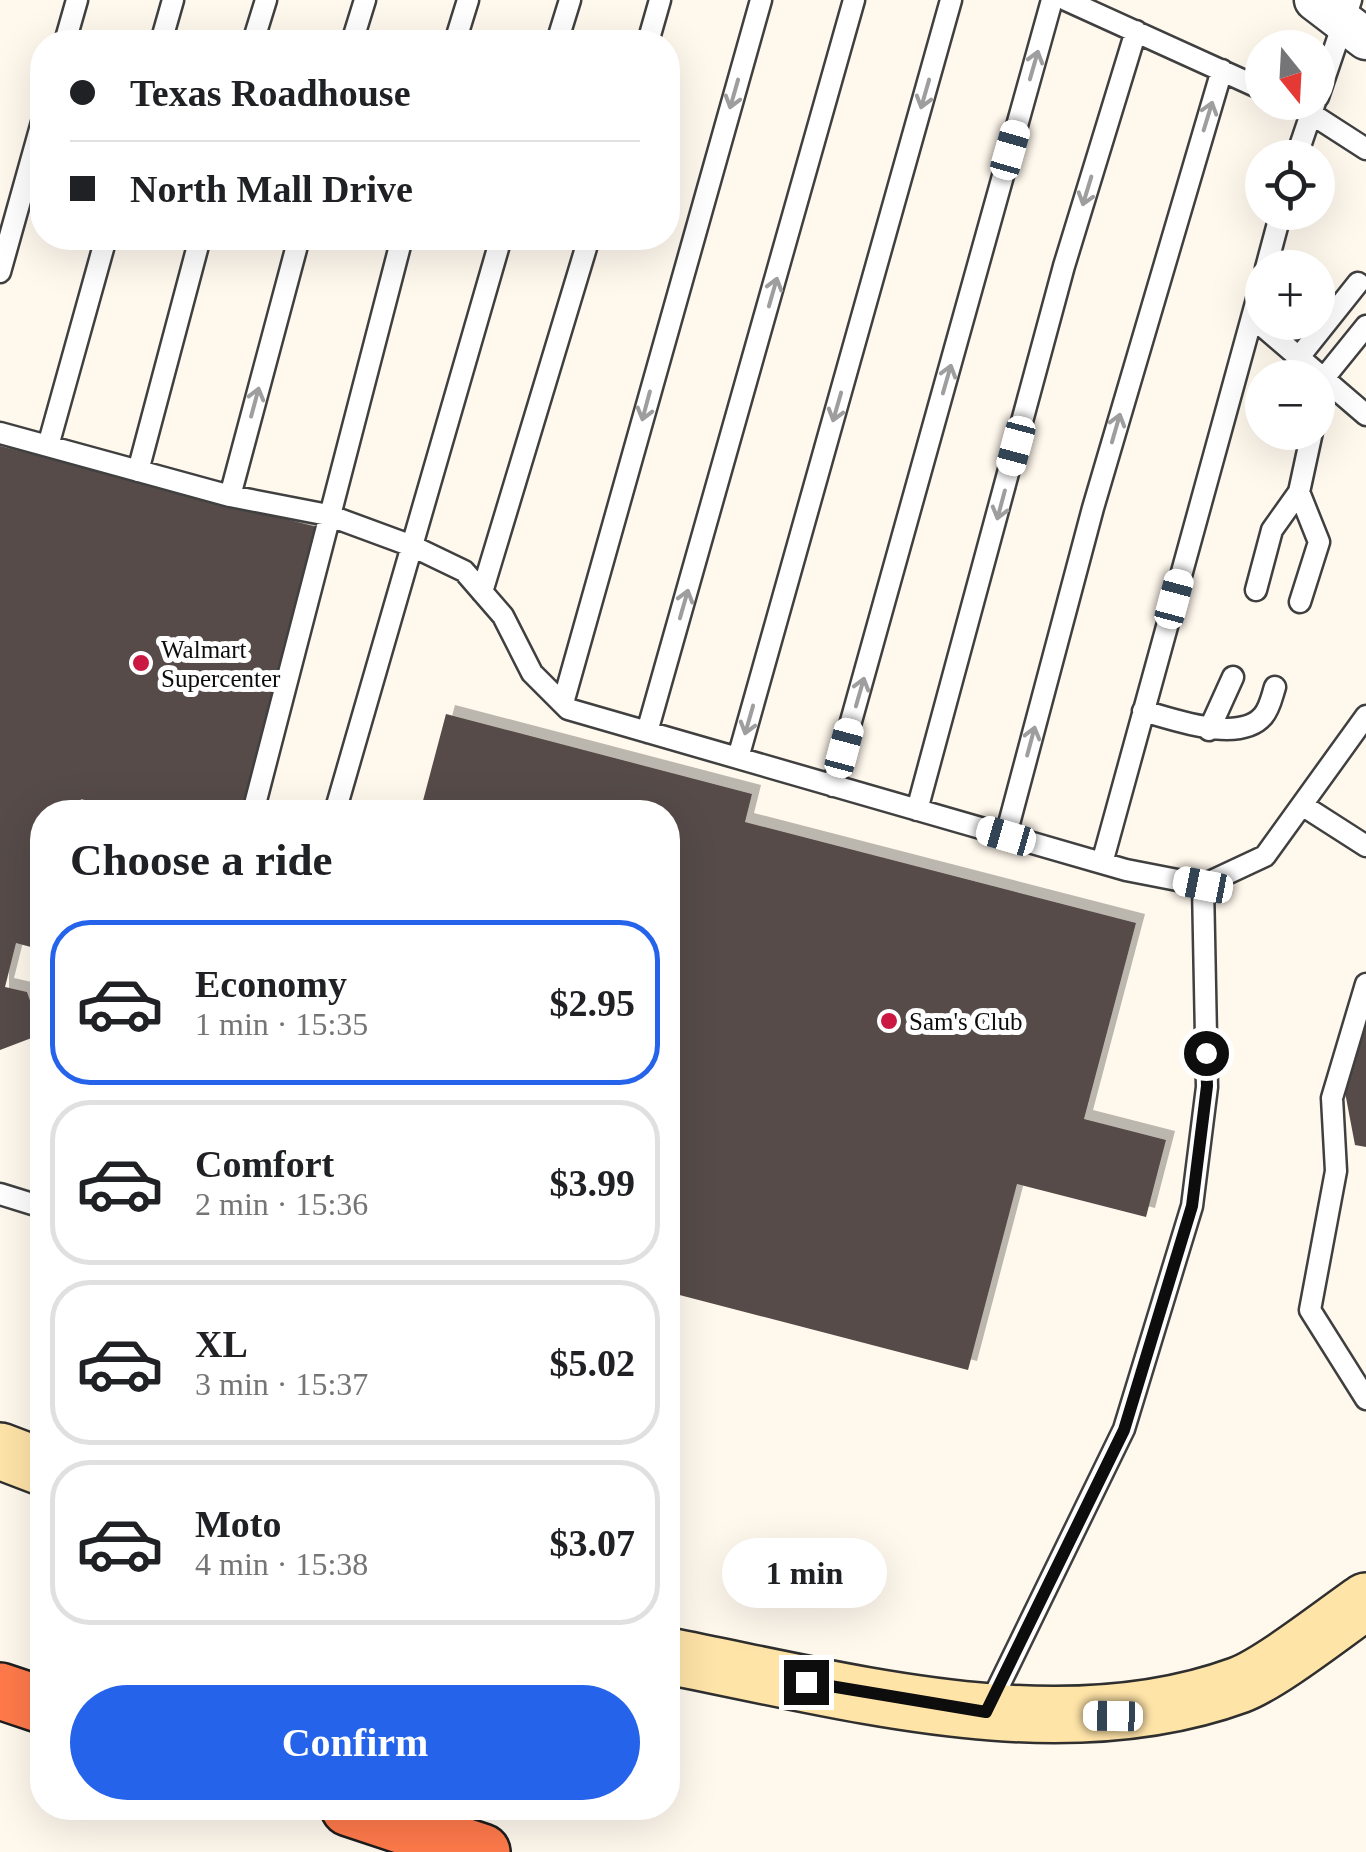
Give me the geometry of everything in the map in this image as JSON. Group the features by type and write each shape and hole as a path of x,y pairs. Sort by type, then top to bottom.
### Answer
{"highway":[{"path":"0,1690 30,1701"},
{"path":"388,1820 484,1850"}],"street":[{"path":"0,1451 30,1462"},
{"path":"680,1658 986,1712 1113,1716 1241,1684 1366,1601"}],"lane":[{"path":"68,30 77,0"},
{"path":"165,30 174,0"},
{"path":"257,30 266,0"},
{"path":"355,30 364,0"},
{"path":"459,30 468,0"},
{"path":"561,30 570,0"},
{"path":"651,30 660,0"},
{"path":"563,703 761,0"},
{"path":"647,732 854,0"},
{"path":"738,758 952,0"},
{"path":"834,786 1052,0"},
{"path":"1066,0 1245,81"},
{"path":"916,810 1064,266 1136,31"},
{"path":"1006,836 1093,508 1222,70"},
{"path":"1331,120 1366,149"},
{"path":"0,272 30,165"},
{"path":"48,446 103,250"},
{"path":"138,471 197,250"},
{"path":"230,496 295,250"},
{"path":"255,800 399,250"},
{"path":"338,800 498,250"},
{"path":"482,592 585,250"},
{"path":"1299,357 1358,283"},
{"path":"1335,364 1366,326"},
{"path":"1102,864 1247,340"},
{"path":"1279,340 1303,360"},
{"path":"1335,386 1362,405"},
{"path":"0,433 230,496 328,515 412,546 464,571 503,616 532,673 568,709 1102,864 1203,885 1265,856 1366,716"},
{"path":"1256,590 1272,530 1299,492 1308,450"},
{"path":"1299,492 1318,542 1300,602"},
{"path":"1209,730 1233,677"},
{"path":"1143,711 1209,730 1255,724 1266,713 1275,687"},
{"path":"1302,805 1366,846"},
{"path":"986,1712 1124,1430 1192,1206 1207,1086 1203,885"},
{"path":"1366,984 1332,1098 1336,1171 1310,1310 1366,1399"},
{"path":"0,1194 30,1203"}],"building":[{"name":"Walmart Supercenter","path":"0,446 317,527 246,800 30,800 30,947 16,943 5,987 27,992 30,1039 0,1050"},
{"name":"Sam's Club","path":"446,714 752,794 745,822 1136,923 1084,1119 1166,1140 1146,1217 1017,1184 968,1370 680,1295 680,800 423,800"},
{"path":"1365,1025 1366,1147 1355,1145 1344,1087"}],"place":[{"name":"Walmart Supercenter","path":"141,663"},
{"name":"Sam's Club","path":"889,1021"}],"route":[{"path":"806,1682 986,1712 1124,1430 1192,1206 1207,1086 1206,1053"}]}
